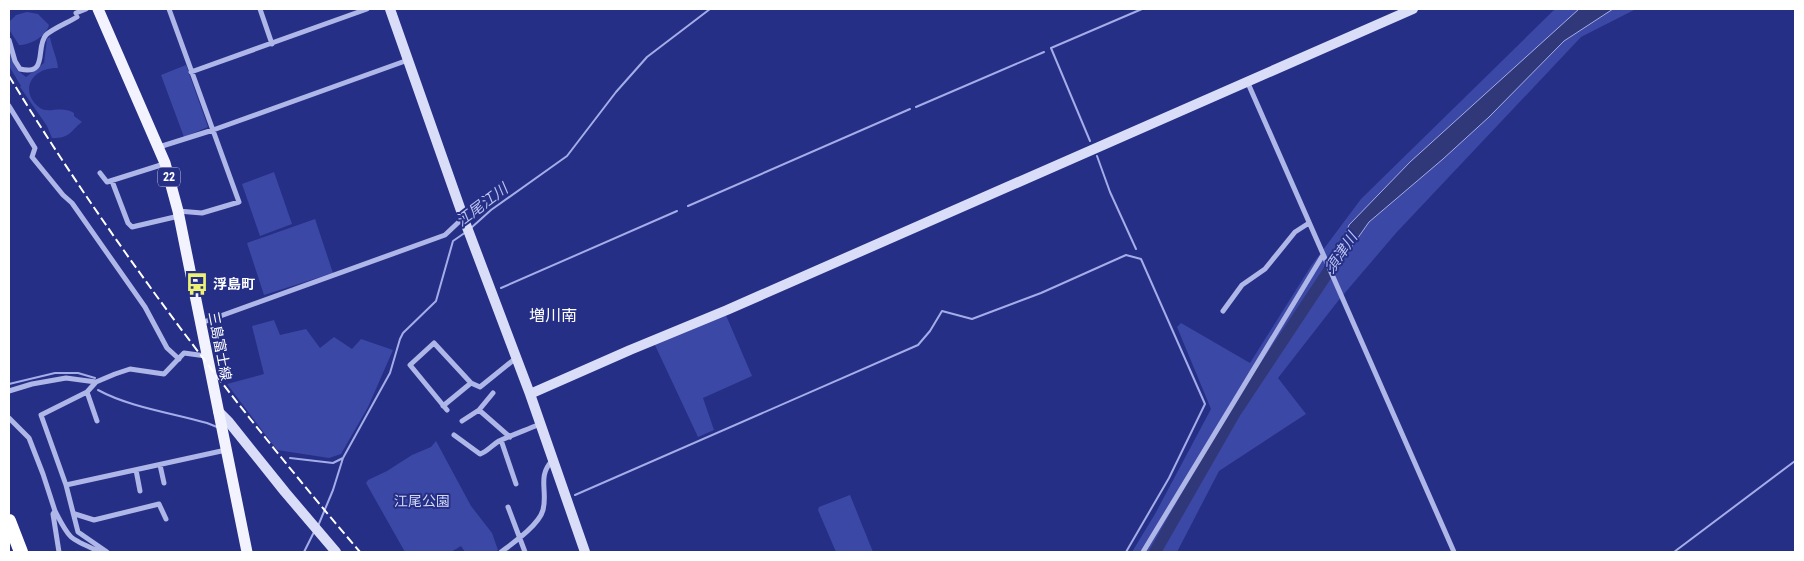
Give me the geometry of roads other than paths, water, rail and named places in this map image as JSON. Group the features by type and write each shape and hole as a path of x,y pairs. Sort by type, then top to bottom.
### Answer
{"highway":[{"path":"9,521 21,552"}],"main road":[{"name":"三島富士線","path":"98,9 165,163 201,323 206,356 247,552"}],"street":[{"path":"9,40 15,61 20,69 27,71 34,69 41,61 42,43 47,35 86,9"},
{"path":"112,181 128,223 132,227 178,214 202,213 239,202 169,9"},
{"path":"260,9 272,44"},
{"path":"191,72 367,9"},
{"path":"390,9 464,219 530,394 585,552"},
{"path":"530,394 727,310 1413,9"},
{"path":"158,147 213,130 409,60"},
{"path":"1248,81 1454,552"},
{"path":"9,106 35,148 32,157 63,195 72,203 145,307 167,348 179,359"},
{"path":"100,173 107,182 165,163"},
{"path":"201,323 445,235 464,219"},
{"path":"1223,311 1242,285 1265,269 1295,232 1309,223"},
{"path":"1143,552 1323,255"},
{"path":"471,383 445,408 410,365 434,343 471,383 480,387 516,358"},
{"path":"106,552 78,532 75,514 66,485 40,415 87,392 96,382 114,374 130,369 164,374 184,354 206,356"},
{"path":"9,391 32,384 66,378 96,382"},
{"path":"87,392 97,421"},
{"path":"462,420 479,410 493,393"},
{"path":"479,410 510,437"},
{"path":"9,418 29,438 55,511 68,535 96,550 100,548"},
{"path":"220,422 228,420 336,552"},
{"path":"454,435 480,454 501,440 540,424"},
{"path":"501,440 516,484"},
{"path":"66,485 226,450"},
{"path":"501,552 520,538 536,522 543,511 543,479 546,468 552,461"},
{"path":"160,465 164,482"},
{"path":"136,470 140,491"},
{"path":"75,514 94,520 159,504 166,519"},
{"path":"508,507 525,552"},
{"path":"55,511 53,514 59,552"}],"water":[{"path":"1579,9 1613,9 1564,41 1489,117 1369,222 1336,269 1333,265 1349,225 1410,162"}],"waterway":[{"name":"江尾江川","path":"471,228 491,210 567,156 616,92 647,57 710,9"},
{"path":"1090,141 1051,48 1142,9"},
{"path":"916,107 1044,52"},
{"path":"688,206 910,109"},
{"path":"1097,156 1110,192 1136,249"},
{"path":"501,288 677,211"},
{"name":"江尾江川","path":"318,526 333,490 343,458 390,373 403,333 436,301 453,241 466,232"},
{"name":"須津川","path":"1155,552 1234,414 1342,251"},
{"path":"575,495 918,345 930,331 942,311 972,319 1041,293 1126,255 1141,259 1205,404 1169,478 1126,552"},
{"path":"9,384 55,373 78,373 95,378"},
{"path":"98,390 123,401 217,427"},
{"path":"290,458 333,463 343,458"},
{"path":"1674,552 1795,461"},
{"name":"江尾江川","path":"304,552 314,532"}],"railway":[{"path":"9,76 89,201 175,321 266,438 360,552"}],"place":[{"name":"浮島町","path":"197,284"}],"district":[{"name":"増川南","path":"553,315"}],"park label":[{"name":"江尾公園","path":"422,501"}]}
